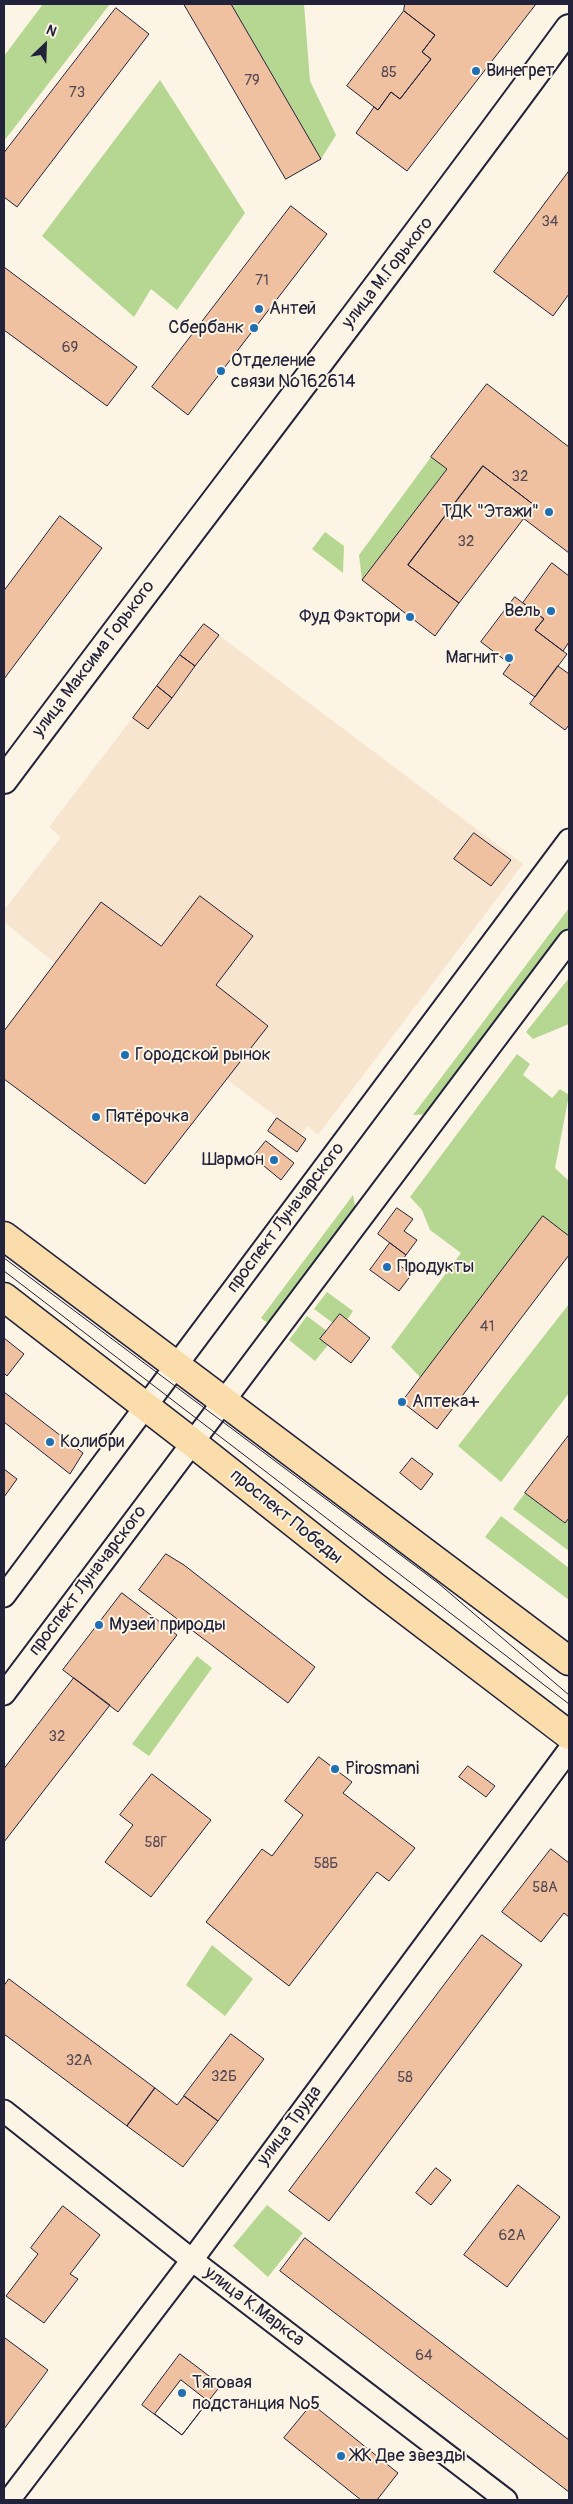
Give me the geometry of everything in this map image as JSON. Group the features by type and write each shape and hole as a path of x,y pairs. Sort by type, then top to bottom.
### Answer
{"main road":[{"path":"4,1236 176,1366 226,1401 569,1661"},
{"name":"проспект Победы","path":"4,1297 569,1736"}],"street":[{"name":"улица М.Горького","path":"184,539 433,215 569,28"},
{"name":"улица Максима Горького","path":"4,780 184,539"},
{"name":"проспект Луначарского","path":"4,1596 569,840"},
{"name":"проспект Луначарского","path":"4,1694 226,1401 569,941"},
{"name":"улица Труда","path":"9,2500 192,2260 569,1750"},
{"name":"улица К.Маркса","path":"4,2112 192,2260 506,2500"}],"shaded area":[{"path":"204,624 523,864 318,1135 307,1126 301,1135 226,1079 268,1026 216,985 253,936 200,896 161,946 55,963 4,922 4,910 61,837 49,827"}],"green space":[{"path":"43,4 110,4 4,141 4,56"},
{"path":"231,4 304,4 310,81 336,135 321,159"},
{"path":"160,80 245,213 177,310 151,289 134,317 42,236"},
{"path":"431,457 447,469 362,580 359,555"},
{"path":"325,532 344,546 343,573 312,549"},
{"path":"569,908 569,927 429,1114 413,1115"},
{"path":"569,978 569,1024 533,1039 526,1032"},
{"path":"517,1054 530,1064 523,1075 552,1098 560,1089 569,1095 555,1168 569,1181 569,1236 544,1217 421,1378 391,1347 461,1253 430,1230 422,1210 410,1197"},
{"path":"353,1195 356,1211 270,1325 261,1318"},
{"path":"327,1292 353,1311 347,1320 340,1314 333,1323 314,1309"},
{"path":"569,1304 569,1393 501,1482 458,1446"},
{"path":"307,1316 327,1331 320,1339 328,1345 315,1361 289,1340"},
{"path":"525,1493 565,1523 569,1518 569,1551 513,1509"},
{"path":"501,1516 569,1568 569,1600 485,1537"},
{"path":"197,1656 212,1668 149,1756 132,1744"},
{"path":"212,1945 253,1979 225,2016 186,1985"},
{"path":"267,2205 303,2233 268,2277 233,2246"}],"building":[{"path":"184,4 231,4 321,159 286,179"},
{"path":"405,4 536,4 407,171 356,133 374,107 378,110 391,92 400,99 431,59 422,52 435,35 404,11"},
{"path":"116,8 149,34 17,207 4,197 4,153"},
{"path":"404,11 435,35 422,52 431,59 400,99 391,92 378,110 347,86"},
{"path":"569,171 569,294 553,316 494,272"},
{"path":"291,206 327,234 188,415 152,387"},
{"path":"4,267 137,367 107,406 4,330"},
{"name":"ТДК \"Этажи\"","path":"487,384 569,447 569,553 523,518 534,505 483,466 408,565 459,603 435,636 362,580 447,469 431,457"},
{"path":"483,466 534,505 459,603 408,565"},
{"path":"60,516 102,548 4,679 4,591"},
{"name":"Вель","path":"552,563 569,576 569,642 563,651 535,630 544,619 523,603"},
{"path":"515,597 544,619 535,630 567,654 535,697 503,674 510,664 481,642"},
{"path":"204,624 219,635 195,666 180,655"},
{"path":"180,655 195,666 172,698 157,686"},
{"path":"558,666 569,674 569,725 565,730 530,704"},
{"path":"157,686 172,698 148,729 133,718"},
{"path":"474,833 511,860 491,886 454,859"},
{"name":"Городской рынок","path":"200,896 253,936 216,985 268,1026 145,1184 4,1079 4,1031 101,902 161,946"},
{"path":"277,1118 306,1139 297,1152 268,1131"},
{"name":"Шармон","path":"266,1141 294,1163 281,1180 253,1157"},
{"name":"Продукты","path":"397,1208 413,1219 404,1231 417,1240 406,1255 378,1234"},
{"path":"543,1216 569,1236 569,1255 437,1429 402,1402"},
{"name":"Продукты","path":"390,1243 406,1255 399,1265 412,1274 399,1291 370,1270"},
{"path":"340,1314 370,1338 351,1363 320,1339"},
{"path":"4,1338 24,1354 7,1376 4,1373"},
{"name":"Колибри","path":"4,1392 83,1453 70,1474 4,1422"},
{"path":"569,1435 569,1518 565,1523 525,1493"},
{"path":"412,1458 433,1474 421,1490 400,1473"},
{"path":"4,1469 17,1479 4,1497"},
{"path":"166,1554 184,1565 315,1667 288,1703 139,1590"},
{"path":"122,1593 177,1635 118,1712 63,1670"},
{"path":"74,1678 110,1705 4,1842 4,1769"},
{"path":"319,1757 352,1782 343,1793 415,1848 389,1881 377,1872 289,1986 206,1922 262,1849 272,1856 303,1815 285,1801"},
{"path":"468,1766 495,1786 486,1797 459,1777"},
{"path":"152,1774 211,1820 151,1897 105,1862 133,1825 120,1815"},
{"path":"551,1849 569,1863 569,1917 564,1913 541,1942 502,1912"},
{"path":"482,1935 522,1965 329,2221 289,2191"},
{"path":"9,1979 155,2088 127,2126 4,2034 4,1986"},
{"path":"231,2034 264,2059 218,2121 184,2096"},
{"path":"155,2088 177,2105 184,2096 218,2121 183,2167 127,2126"},
{"path":"436,2168 451,2180 431,2205 416,2193"},
{"path":"518,2185 560,2217 507,2287 464,2255"},
{"path":"63,2206 100,2235 70,2274 78,2279 44,2323 6,2296 38,2254 31,2248"},
{"path":"305,2238 569,2440 569,2492 280,2271"},
{"path":"5,2338 48,2370 4,2429 4,2340"},
{"name":"Тяговая подстанция №5","path":"180,2354 221,2385 182,2435 142,2405"},
{"path":"181,2380 208,2401 182,2435 155,2414"},
{"name":"ЖК Две звезды","path":"312,2404 398,2473 377,2500 361,2500 284,2438"}],"tram line":[{"path":"4,1258 438,1583 569,1695"},
{"path":"4,1271 569,1704"}],"place":[{"name":"Винегрет","path":"476,71"},
{"name":"Антей","path":"259,309"},
{"name":"Сбербанк","path":"254,328"},
{"name":"Отделение связи №162614","path":"221,371"},
{"name":"ТДК \"Этажи\"","path":"549,512"},
{"name":"Вель","path":"551,611"},
{"name":"Фуд Фэктори","path":"410,617"},
{"name":"Магнит","path":"509,658"},
{"name":"Городской рынок","path":"125,1055"},
{"name":"Пятёрочка","path":"96,1117"},
{"name":"Шармон","path":"274,1160"},
{"name":"Продукты","path":"387,1267"},
{"name":"Аптека+","path":"402,1402"},
{"name":"Колибри","path":"50,1442"},
{"name":"Музей природы","path":"99,1625"},
{"name":"Pirosmani","path":"335,1769"},
{"name":"Тяговая подстанция №5","path":"182,2393"},
{"name":"ЖК Две звезды","path":"341,2456"}]}
